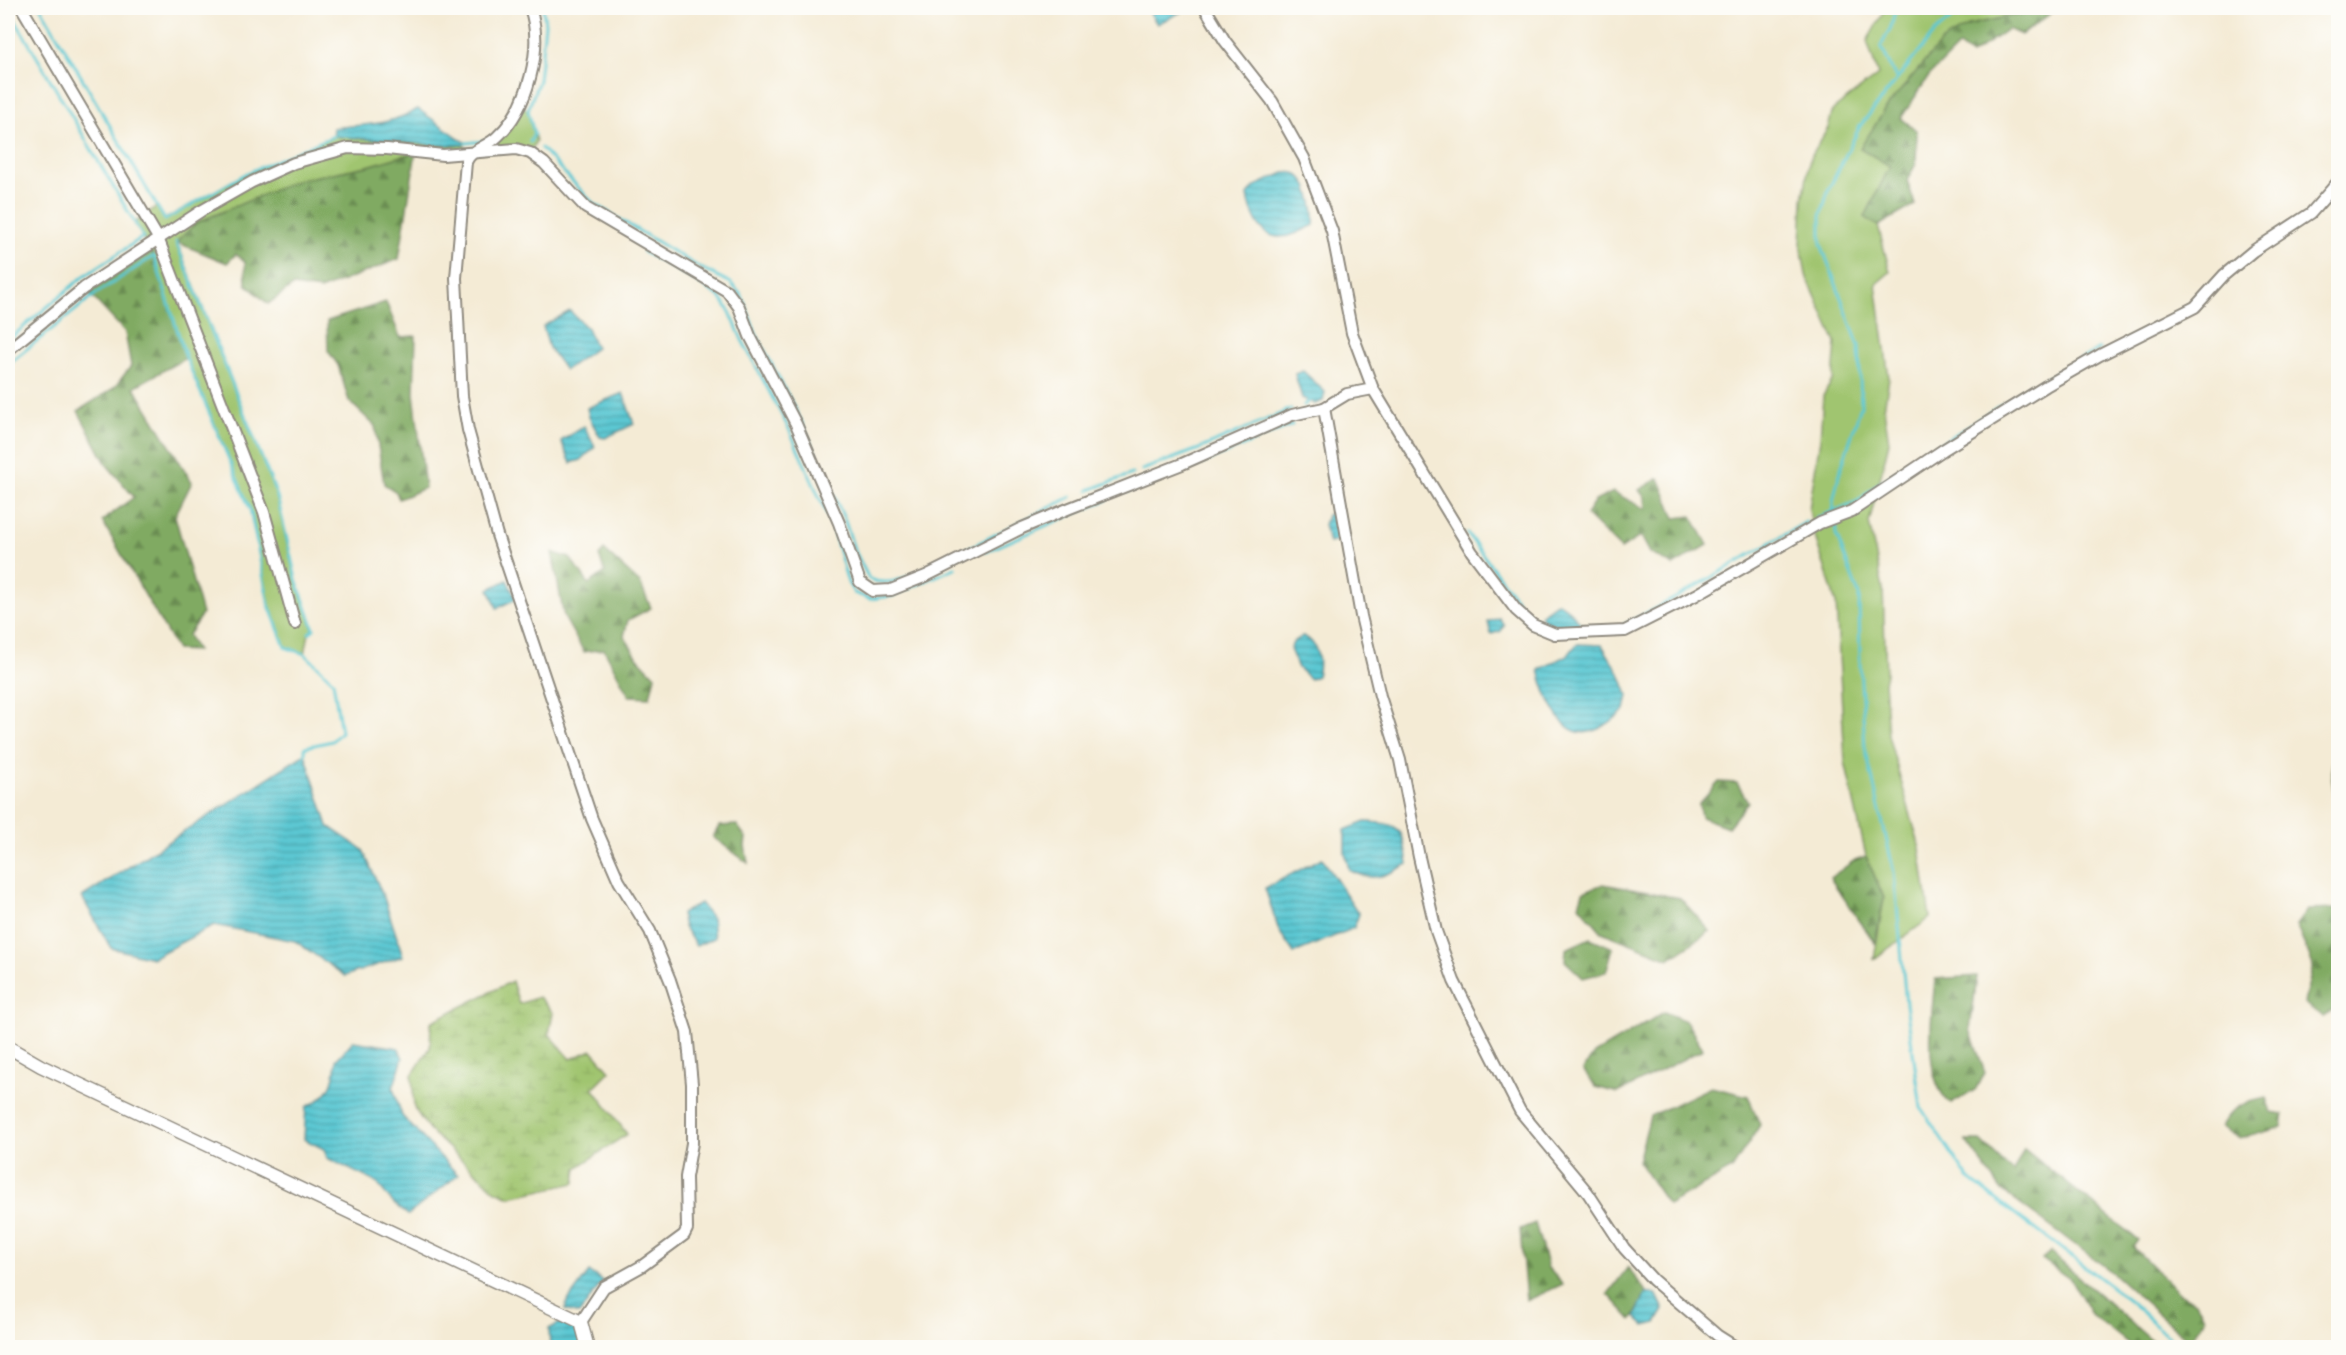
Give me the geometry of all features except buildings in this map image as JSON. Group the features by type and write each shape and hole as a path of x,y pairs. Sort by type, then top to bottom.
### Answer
{"street":[{"path":"22,8 158,238 264,512 295,624"},
{"path":"530,8 534,38 532,77 519,106 498,137 485,147 469,154 466,162 456,278 462,396 468,430 497,535 592,819 619,881 650,931 670,980 687,1032 692,1084 692,1143 686,1177 687,1229 684,1235 642,1266 604,1287 581,1322 588,1347"},
{"path":"1205,8 1225,41 1272,101 1304,158 1332,231 1352,333 1373,389 1472,552 1516,610 1533,625 1555,634 1624,631 1696,595 1820,523 1852,511 1943,450 2046,386 2100,355 2195,307 2224,275 2253,251 2311,213 2338,182"},
{"path":"8,350 84,288 158,238 252,182 294,163 348,148 443,155 516,148 530,153 544,163 586,208 727,291 739,307 750,336 796,424 839,523 860,582 873,591 891,590 926,576 1022,528 1182,464 1292,415 1324,408 1347,394 1373,389"},
{"path":"1324,408 1361,616 1380,696 1400,760 1436,931 1454,981 1520,1111 1588,1193 1624,1248 1653,1280 1718,1336 1737,1347"},
{"path":"8,1047 41,1066 581,1322"}],"green space":[{"path":"1883,8 2030,8 2024,13 1970,25 1914,76 1890,104 1861,148 1890,166 1865,217 1878,226 1890,272 1876,284 1889,378 1884,409 1889,442 1869,523 1883,589 1886,674 1884,682 1888,735 1920,848 1930,918 1874,959 1884,898 1866,856 1845,762 1836,603 1812,527 1809,509 1820,439 1823,396 1833,379 1836,343 1806,275 1801,245 1803,200 1810,158 1828,128 1833,110 1878,75 1867,41 1882,15"},
{"path":"2030,8 2058,8 2021,35 2008,29 1971,55 1959,46 1929,76 1901,118 1917,131 1916,164 1907,180 1915,205 1878,226 1865,217 1890,166 1860,148 1889,104 1942,41 1970,25 2024,13"},
{"path":"520,106 528,110 536,141 530,153 516,149 471,153 498,137"},
{"path":"334,136 432,145 463,145 468,153 443,155 416,152 368,166 298,180 196,223 177,242 277,496 296,579 314,629 309,633 305,654 285,647 269,605 250,509 186,358 154,256 134,223 157,206 165,219 247,173"},
{"path":"416,152 399,259 320,290 293,286 268,304 246,284 245,262 236,254 227,263 176,242 196,223 298,180 368,166"},
{"path":"147,246 154,256 186,358 134,387 192,482 175,516 202,614 188,635 197,651 177,650 102,521 134,497 107,465 78,411 114,388 131,366 125,332 84,288"},
{"path":"386,302 400,337 416,336 414,393 425,488 399,499 396,492 384,484 375,426 349,401 338,365 328,351 327,321"},
{"path":"1659,478 1675,518 1692,516 1708,545 1673,566 1650,553 1641,536 1621,549 1586,515 1595,501 1613,492 1646,509 1645,498 1639,490"},
{"path":"604,550 640,583 651,608 628,620 624,636 638,658 655,676 650,697 629,696 604,649 584,652 564,617 552,552 570,558 589,584 605,572 599,556"},
{"path":"2338,737 2338,819 2331,772"},
{"path":"1719,782 1737,783 1748,802 1728,827 1701,817 1699,804"},
{"path":"737,825 746,838 748,863 713,837 719,826"},
{"path":"1866,856 1884,898 1875,943 1830,878 1855,860"},
{"path":"1603,884 1680,898 1710,931 1669,959 1602,932 1579,905 1583,892"},
{"path":"2338,909 2338,1007 2323,1017 2304,1003 2313,965 2296,925 2307,910"},
{"path":"1590,938 1613,948 1606,972 1583,978 1565,961 1566,949"},
{"path":"1977,976 1970,1030 1985,1073 1975,1090 1951,1104 1935,1079 1932,1063 1931,1027 1935,979"},
{"path":"512,981 519,1004 539,997 553,1013 549,1034 571,1059 592,1050 610,1071 593,1088 627,1134 577,1168 575,1183 510,1197 496,1191 429,1130 414,1108 412,1075 430,1048 431,1022"},
{"path":"1664,1012 1686,1021 1703,1049 1618,1093 1596,1087 1583,1070 1594,1054"},
{"path":"1711,1087 1748,1096 1760,1125 1732,1169 1668,1205 1638,1161 1650,1116"},
{"path":"2266,1098 2271,1112 2284,1114 2282,1127 2240,1139 2221,1127 2239,1106"},
{"path":"1966,1141 1981,1141 2013,1172 2024,1149 2138,1240 2133,1247 2179,1293 2196,1302 2205,1319 2189,1341 2108,1269 2002,1191"},
{"path":"1535,1223 1548,1268 1563,1284 1526,1301 1520,1229"},
{"path":"2050,1252 2159,1347 2133,1347 2091,1314 2071,1280 2042,1259"},
{"path":"1628,1267 1647,1293 1632,1320 1608,1294"}],"water":[{"path":"1147,8 1187,8 1187,9 1157,24"},
{"path":"418,109 466,143 463,145 432,145 334,136 333,128 397,119"},
{"path":"1284,173 1294,173 1304,181 1314,212 1314,225 1292,235 1277,237 1260,227 1253,214 1248,195 1255,186"},
{"path":"570,311 587,328 596,348 565,370 549,348 543,326"},
{"path":"1303,371 1325,392 1323,401 1315,404 1302,398 1295,374"},
{"path":"623,393 634,424 605,438 600,437 589,417 587,408"},
{"path":"584,426 595,447 581,460 571,463 561,441"},
{"path":"1337,511 1343,528 1341,539 1329,543 1324,525 1327,515"},
{"path":"507,580 516,599 497,608 489,589"},
{"path":"1558,602 1570,611 1582,625 1554,624 1540,615"},
{"path":"1499,618 1504,625 1501,631 1491,634 1488,622"},
{"path":"1303,636 1315,648 1319,665 1317,676 1310,679 1298,668 1290,649 1294,641"},
{"path":"1577,644 1602,645 1621,676 1628,695 1625,710 1604,726 1589,732 1579,732 1562,721 1549,700 1539,670 1569,654"},
{"path":"305,754 328,826 363,850 384,898 403,956 345,976 295,941 214,925 152,958 111,948 82,897"},
{"path":"1365,822 1394,826 1402,836 1408,864 1386,875 1372,877 1349,870 1345,852 1345,830"},
{"path":"1322,858 1359,914 1354,928 1294,953 1279,931 1265,888"},
{"path":"700,903 712,918 714,938 696,946 684,927 681,914"},
{"path":"353,1041 398,1048 403,1058 393,1088 402,1116 458,1175 408,1215 394,1204 376,1182 327,1158 324,1149 304,1139 306,1107 320,1099 329,1089 334,1076 336,1060"},
{"path":"589,1272 603,1281 579,1314 565,1310 567,1302"},
{"path":"1646,1292 1657,1295 1664,1310 1656,1323 1644,1326 1635,1317"},
{"path":"565,1320 578,1326 585,1347 550,1347 549,1329"}],"waterway":[{"path":"8,8 143,237 84,276 8,340"},
{"path":"41,8 165,220 247,173 334,136"},
{"path":"530,142 534,134 528,110 539,80 545,24 543,8"},
{"path":"1896,8 1891,27 1881,46 1896,78"},
{"path":"1834,514 1833,501 1839,475 1861,406 1859,346 1821,244 1821,216 1828,191 1860,126 1934,33 1952,18 1970,10 1992,8"},
{"path":"466,143 484,141"},
{"path":"541,148 593,203 697,266 731,283 742,296 756,334 802,423 845,521 854,549 869,579 889,582 922,571 1071,497"},
{"path":"2332,182 2338,172"},
{"path":"176,242 277,496 296,579 314,629 309,633"},
{"path":"643,252 688,276 720,297 730,312 742,340 789,429 832,526 848,583 854,593 870,599 892,596 955,568"},
{"path":"8,364 97,293 154,256 186,358 250,509 269,605 285,647 305,654 333,681 341,732 332,741 305,747 305,754"},
{"path":"1817,518 1858,501 1878,484 2023,391 2100,349"},
{"path":"1304,405 1309,401"},
{"path":"1142,470 1199,449 1291,409"},
{"path":"1195,466 1292,425"},
{"path":"1326,448 1337,511"},
{"path":"1125,492 1175,473"},
{"path":"1089,490 1132,474"},
{"path":"985,552 1108,499"},
{"path":"1835,521 1836,534 1859,595 1865,747 1894,872 1906,1004 1921,1108 1968,1178 2130,1301 2181,1348"},
{"path":"1622,626 1688,591 1806,522"},
{"path":"1467,533 1520,605 1534,619 1548,623"},
{"path":"1582,625 1598,628"}]}
